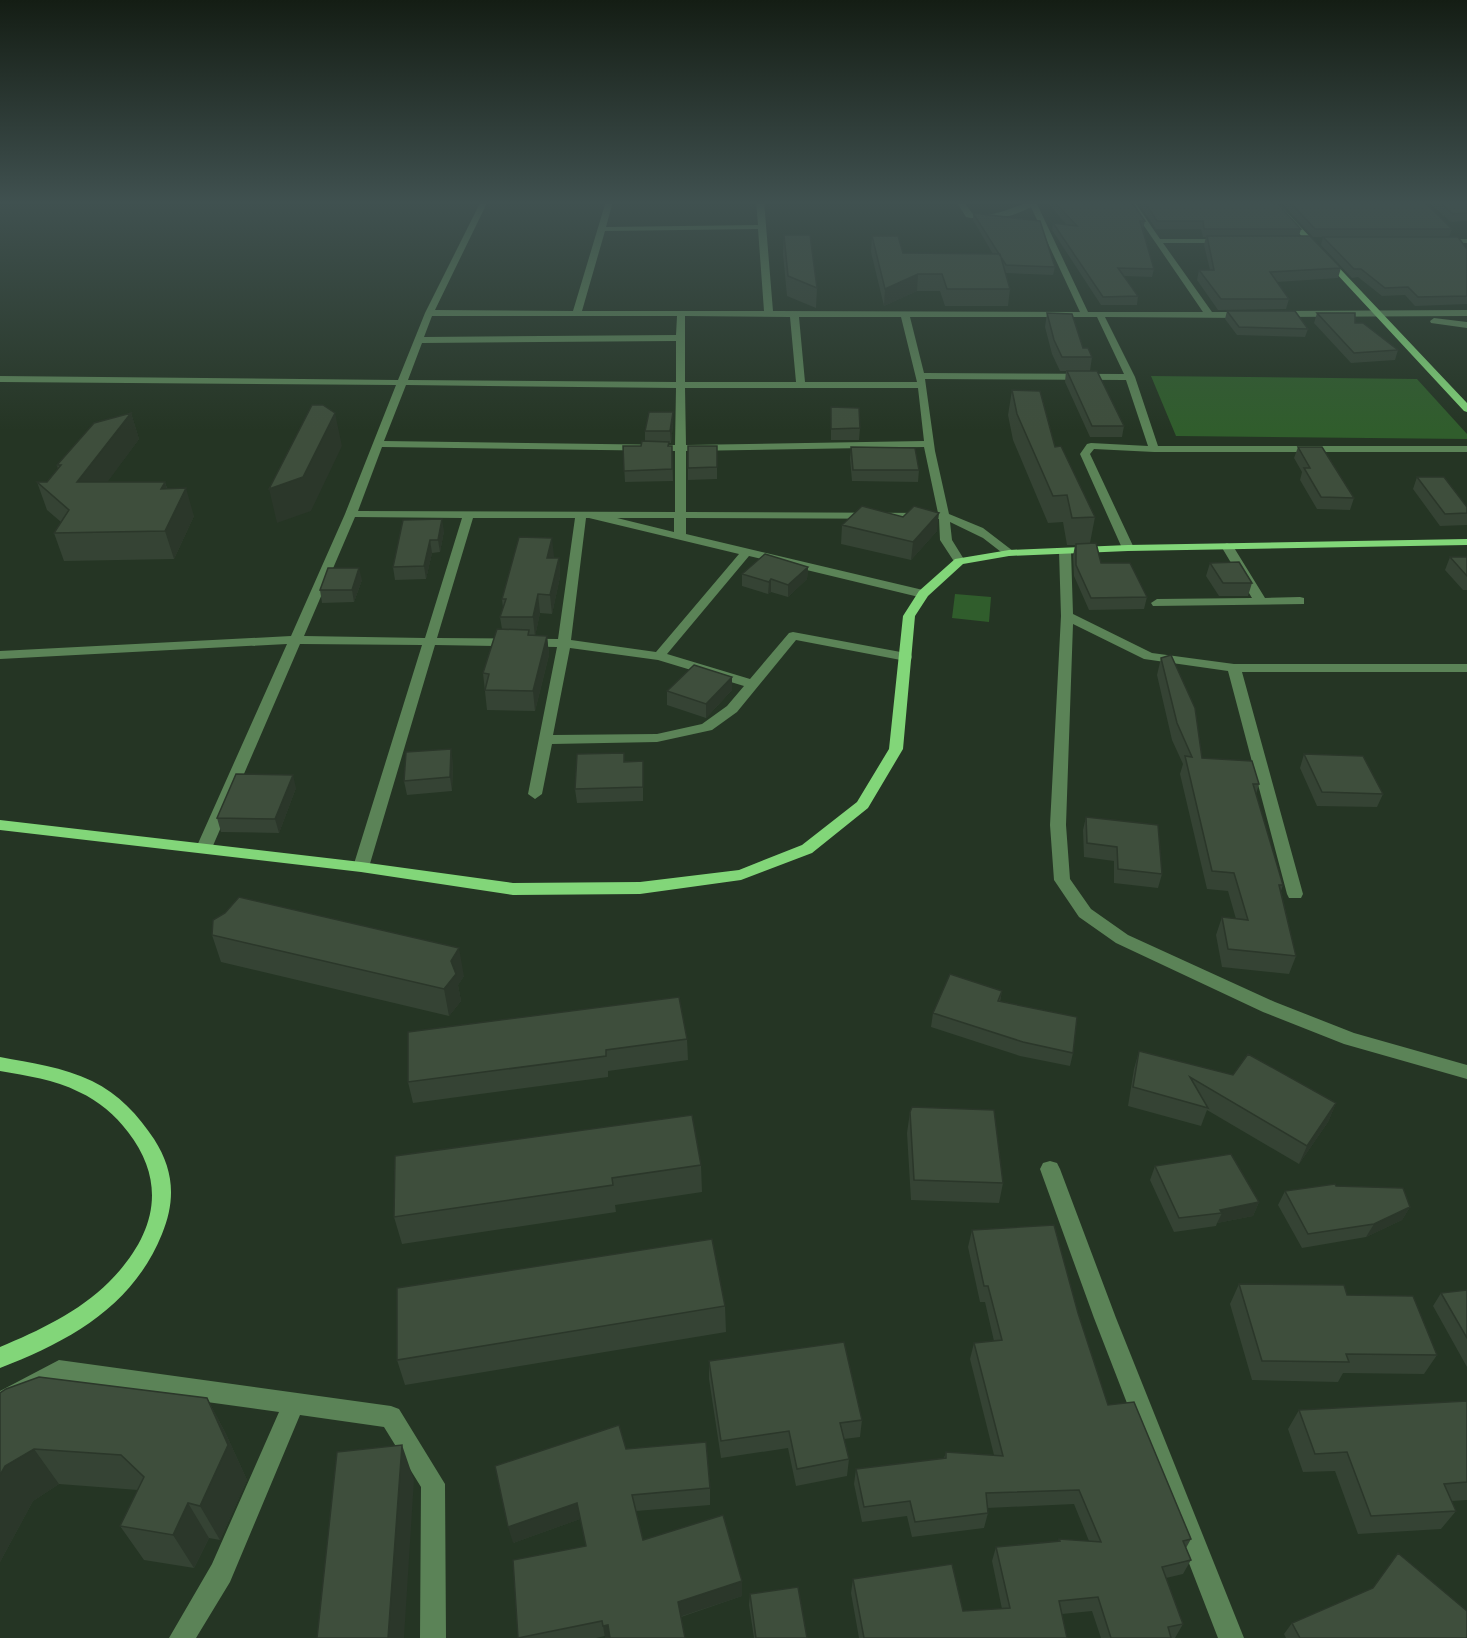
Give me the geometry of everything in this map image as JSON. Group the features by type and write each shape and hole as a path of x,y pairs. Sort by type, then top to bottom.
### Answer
{"main road":[{"path":"1343,277 1467,409"},
{"path":"0,825 361,867 513,889 640,888 741,875 807,849 863,805 896,749 909,616 923,594 959,561 1009,553 1128,548 1467,542"},
{"path":"0,1064 74,1081 111,1100 133,1124 157,1159 163,1182 160,1214 144,1255 122,1283 85,1314 41,1340 0,1358"}],"street":[{"path":"204,848 351,514 418,340 447,277"},
{"path":"577,313 588,277"},
{"path":"766,277 769,314"},
{"path":"1069,277 1086,316"},
{"path":"1183,277 1209,315"},
{"path":"429,313 1254,315"},
{"path":"1265,314 1467,313"},
{"path":"681,314 681,536"},
{"path":"794,314 801,385"},
{"path":"1378,314 1467,325"},
{"path":"905,315 921,381 930,451"},
{"path":"1100,315 1130,377 1154,449"},
{"path":"418,340 681,338"},
{"path":"0,379 801,385 1130,377"},
{"path":"378,444 681,448 928,444 944,516 946,540 959,561"},
{"path":"1128,548 1085,454 1091,446 1154,449 1467,449"},
{"path":"581,513 923,594"},
{"path":"535,794 564,644 581,513"},
{"path":"351,514 681,513 944,516 978,529 996,540 1009,553"},
{"path":"361,867 469,514"},
{"path":"1227,546 1261,602"},
{"path":"1065,551 1067,616 1058,825 1062,880 1084,913 1122,939 1269,1007 1350,1039 1467,1072"},
{"path":"659,656 747,552"},
{"path":"1157,603 1300,602"},
{"path":"1067,616 1149,656 1234,668 1467,668"},
{"path":"547,740 657,738 707,727 732,709 793,636 906,657"},
{"path":"0,655 296,640 564,644 659,656 753,684"},
{"path":"1234,668 1295,894"},
{"path":"1050,1168 1105,1318 1231,1638"},
{"path":"0,1403 59,1371 391,1417 433,1484 433,1638"},
{"path":"182,1638 220,1573 294,1404"}],"green space":[{"path":"1151,376 1417,379 1467,434 1467,439 1176,436"},
{"path":"955,594 991,597 989,622 952,618"}],"building":[{"path":"791,277 816,277 817,288"},
{"path":"882,277 910,277 885,289"},
{"path":"943,277 1007,277 1010,289 947,289"},
{"path":"1090,277 1125,277 1138,296 1103,297"},
{"path":"1205,277 1274,277 1289,299 1221,299"},
{"path":"1372,277 1467,277 1467,296 1418,297 1408,287 1385,288"},
{"path":"1227,311 1295,311 1308,329 1239,327"},
{"path":"1047,313 1072,314 1083,348 1088,348 1092,357 1062,357 1054,340"},
{"path":"1317,313 1355,313 1355,323 1363,323 1398,350 1354,353"},
{"path":"1067,371 1097,371 1124,426 1092,426"},
{"path":"1012,390 1040,391 1055,447 1061,446 1095,517 1072,518 1067,495 1053,496 1017,414"},
{"path":"312,405 323,405 335,413 303,477 269,489"},
{"path":"831,407 859,408 860,428 831,429"},
{"path":"649,412 673,412 670,431 645,431"},
{"path":"131,413 77,482 165,482 161,489 186,488 165,531 54,533 69,510 37,482 47,482 61,465 57,465 94,423"},
{"path":"642,441 669,442 668,446 672,446 672,469 624,471 623,446 641,446"},
{"path":"688,446 717,446 717,467 688,468"},
{"path":"851,447 915,448 919,470 853,470"},
{"path":"1298,447 1322,447 1354,498 1321,497 1304,468 1310,468"},
{"path":"1417,477 1444,477 1467,507 1467,513 1445,514"},
{"path":"862,506 903,517 914,506 939,513 913,542 842,525"},
{"path":"442,519 438,540 430,540 424,566 393,567 403,520"},
{"path":"519,537 552,538 547,558 559,558 550,595 538,594 533,617 500,617 506,599 502,599"},
{"path":"1096,543 1101,563 1130,563 1147,597 1091,598 1076,565 1076,544"},
{"path":"765,554 808,567 788,585 771,579 769,582 742,574"},
{"path":"1450,557 1467,557 1467,576"},
{"path":"1239,562 1252,583 1223,583 1210,563"},
{"path":"328,568 359,568 352,590 320,590"},
{"path":"497,629 529,630 528,635 547,636 533,691 485,690 489,674 483,673"},
{"path":"1171,655 1195,708 1202,758 1252,761 1259,784 1253,784 1283,885 1279,885 1296,956 1228,949 1222,917 1248,920 1234,873 1212,871 1185,756 1192,757 1177,723 1161,658"},
{"path":"694,665 732,677 706,704 667,691"},
{"path":"451,749 450,777 404,781 406,752"},
{"path":"624,753 624,762 643,761 643,787 575,789 577,754"},
{"path":"1304,754 1363,756 1383,794 1322,792"},
{"path":"236,774 293,775 275,819 217,818"},
{"path":"1086,817 1158,825 1162,874 1118,869 1117,847 1087,843"},
{"path":"239,897 459,948 451,961 456,974 444,989 212,935 213,920 225,913"},
{"path":"950,974 1002,991 998,1001 1077,1017 1073,1053 1023,1042 933,1013"},
{"path":"679,997 687,1039 606,1050 606,1056 408,1082 408,1032"},
{"path":"1139,1051 1233,1075 1248,1054 1336,1103 1307,1146 1190,1077 1208,1108 1133,1087"},
{"path":"912,1107 994,1110 1003,1183 914,1180 910,1112"},
{"path":"692,1115 701,1165 612,1178 613,1185 394,1217 395,1156"},
{"path":"1231,1154 1259,1202 1220,1210 1222,1213 1179,1218 1155,1166"},
{"path":"1335,1184 1336,1186 1403,1188 1410,1207 1374,1224 1308,1234 1285,1191"},
{"path":"1054,1225 1078,1313 1108,1405 1134,1402 1191,1539 1183,1541 1191,1560 1162,1567 1183,1624 1168,1627 1171,1638 1111,1638 1098,1597 1059,1601 1067,1638 864,1638 853,1579 952,1564 963,1611 1010,1608 996,1547 1060,1541 1059,1539 1101,1542 1079,1490 986,1493 988,1513 915,1522 910,1501 864,1507 856,1469 946,1458 946,1452 1003,1456 974,1343 1002,1340 988,1286 984,1286 972,1230"},
{"path":"712,1239 725,1306 397,1360 397,1288"},
{"path":"1239,1284 1344,1285 1347,1295 1413,1296 1437,1355 1346,1354 1349,1362 1262,1361"},
{"path":"1467,1290 1467,1338 1441,1293"},
{"path":"844,1342 862,1420 840,1423 849,1459 797,1469 789,1431 721,1441 709,1361"},
{"path":"39,1377 207,1398 228,1445 200,1506 188,1503 173,1535 120,1526 144,1477 121,1455 34,1449 5,1466 0,1475 0,1393"},
{"path":"1467,1401 1467,1482 1444,1484 1456,1511 1371,1516 1347,1452 1315,1454 1299,1410"},
{"path":"619,1425 626,1449 706,1442 710,1488 632,1495 643,1540 723,1515 742,1581 678,1602 685,1638 610,1638 608,1625 603,1626 602,1621 518,1638 513,1560 586,1546 577,1503 508,1527 495,1466"},
{"path":"402,1445 388,1638 317,1638 337,1452"},
{"path":"1398,1553 1467,1611 1467,1638 1300,1638 1292,1623 1373,1588"},
{"path":"798,1587 807,1638 756,1638 750,1594"}]}
